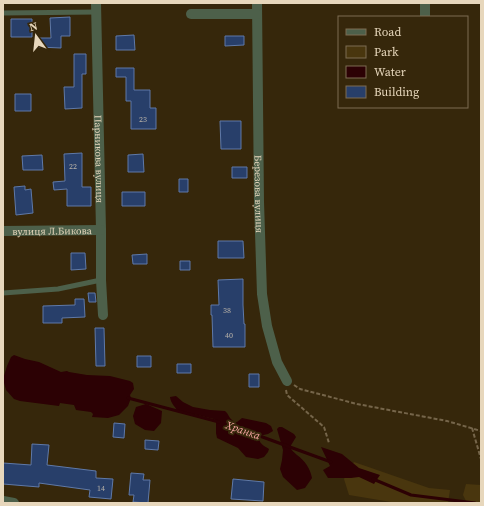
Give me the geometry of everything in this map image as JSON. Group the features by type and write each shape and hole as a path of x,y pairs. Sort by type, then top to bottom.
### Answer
{"street":[{"name":"Березова вулиця","path":"257,3 259,202 262,294 267,326 277,362 287,381"},
{"path":"425,3 425,16"},
{"name":"Парникова вулиця","path":"97,7 101,280 103,315"},
{"path":"191,14 257,14"},
{"name":"вулиця Л.Бикова","path":"3,231 101,230"},
{"path":"3,501 14,503"}],"lane":[{"path":"3,13 97,7"},
{"path":"3,293 58,289 101,280"}],"path":[{"path":"329,443 324,427 288,395 285,387 287,381 300,389 357,404 447,421 481,431"},
{"path":"472,428 481,459"}],"green space":[{"path":"354,462 429,488 450,490 448,503 397,503 349,495 344,479"},
{"path":"466,484 481,485 481,503 467,503 463,495"}],"water":[{"path":"14,355 39,362 61,372 67,371 87,375 110,376 130,381 133,383 134,389 130,395 131,398 128,406 119,415 108,418 92,417 93,414 91,412 76,410 74,405 60,403 59,406 14,399 6,390 3,379 11,357"},
{"path":"176,396 183,402 193,407 225,411 234,422 237,422 242,418 266,423 271,426 273,431 259,436 260,442 269,449 268,452 264,457 258,459 246,457 238,448 217,438 216,421 214,419 178,412 170,397"},
{"path":"146,404 162,411 161,423 154,431 145,430 135,424 133,416 136,407"},
{"path":"282,427 294,434 296,437 290,447 307,465 312,478 305,488 297,490 283,477 280,469 283,450 277,429"},
{"path":"321,447 342,454 359,468 380,475 374,484 359,477 328,478 323,470 330,466"}],"building":[{"path":"70,17 70,36 61,36 61,48 38,47 38,38 51,38 50,18"},
{"path":"11,19 32,19 32,37 11,37"},
{"path":"134,35 135,50 116,50 116,36"},
{"path":"225,36 244,36 244,45 225,46"},
{"path":"74,54 86,54 86,74 82,74 82,108 65,109 64,87 74,87"},
{"path":"116,68 134,68 134,90 150,90 150,108 156,108 156,129 131,129 131,101 126,101 126,77 116,77"},
{"path":"15,94 31,94 31,111 15,111"},
{"path":"220,121 241,121 241,149 221,149"},
{"path":"82,153 82,187 91,187 91,206 67,206 67,189 54,190 53,182 65,181 64,154"},
{"path":"143,154 144,172 128,172 128,155"},
{"path":"42,155 43,170 23,170 22,156"},
{"path":"232,167 247,167 247,178 232,178"},
{"path":"179,179 188,179 188,192 179,192"},
{"path":"25,186 25,190 31,189 33,213 16,215 14,187"},
{"path":"122,192 145,192 145,206 122,206"},
{"path":"218,241 243,241 244,258 218,258"},
{"path":"71,253 85,253 86,269 71,270"},
{"path":"147,254 147,264 133,264 132,255"},
{"path":"180,261 190,261 190,270 180,270"},
{"path":"243,279 245,347 213,347 211,305 219,305 218,280"},
{"path":"88,293 95,293 96,302 89,302"},
{"path":"75,299 84,299 85,317 62,318 62,323 43,323 43,306 75,305"},
{"path":"95,328 104,328 105,366 96,366"},
{"path":"137,356 151,356 151,367 137,367"},
{"path":"177,364 191,364 191,373 177,373"},
{"path":"249,374 259,374 259,387 249,387"},
{"path":"114,423 125,424 124,438 113,437"},
{"path":"145,440 159,441 158,450 145,449"},
{"path":"32,444 49,445 47,465 96,471 96,478 113,479 111,499 89,497 90,490 39,483 39,487 3,484 3,463 31,465"},
{"path":"131,473 144,474 143,480 150,480 148,503 133,502 134,495 129,495"},
{"path":"233,479 264,482 263,501 231,499"}],"waterway":[{"name":"Хранка","path":"128,398 219,422"},
{"name":"Хранка","path":"257,435 331,462"},
{"name":"Хранка","path":"373,479 411,495 475,503"}]}
